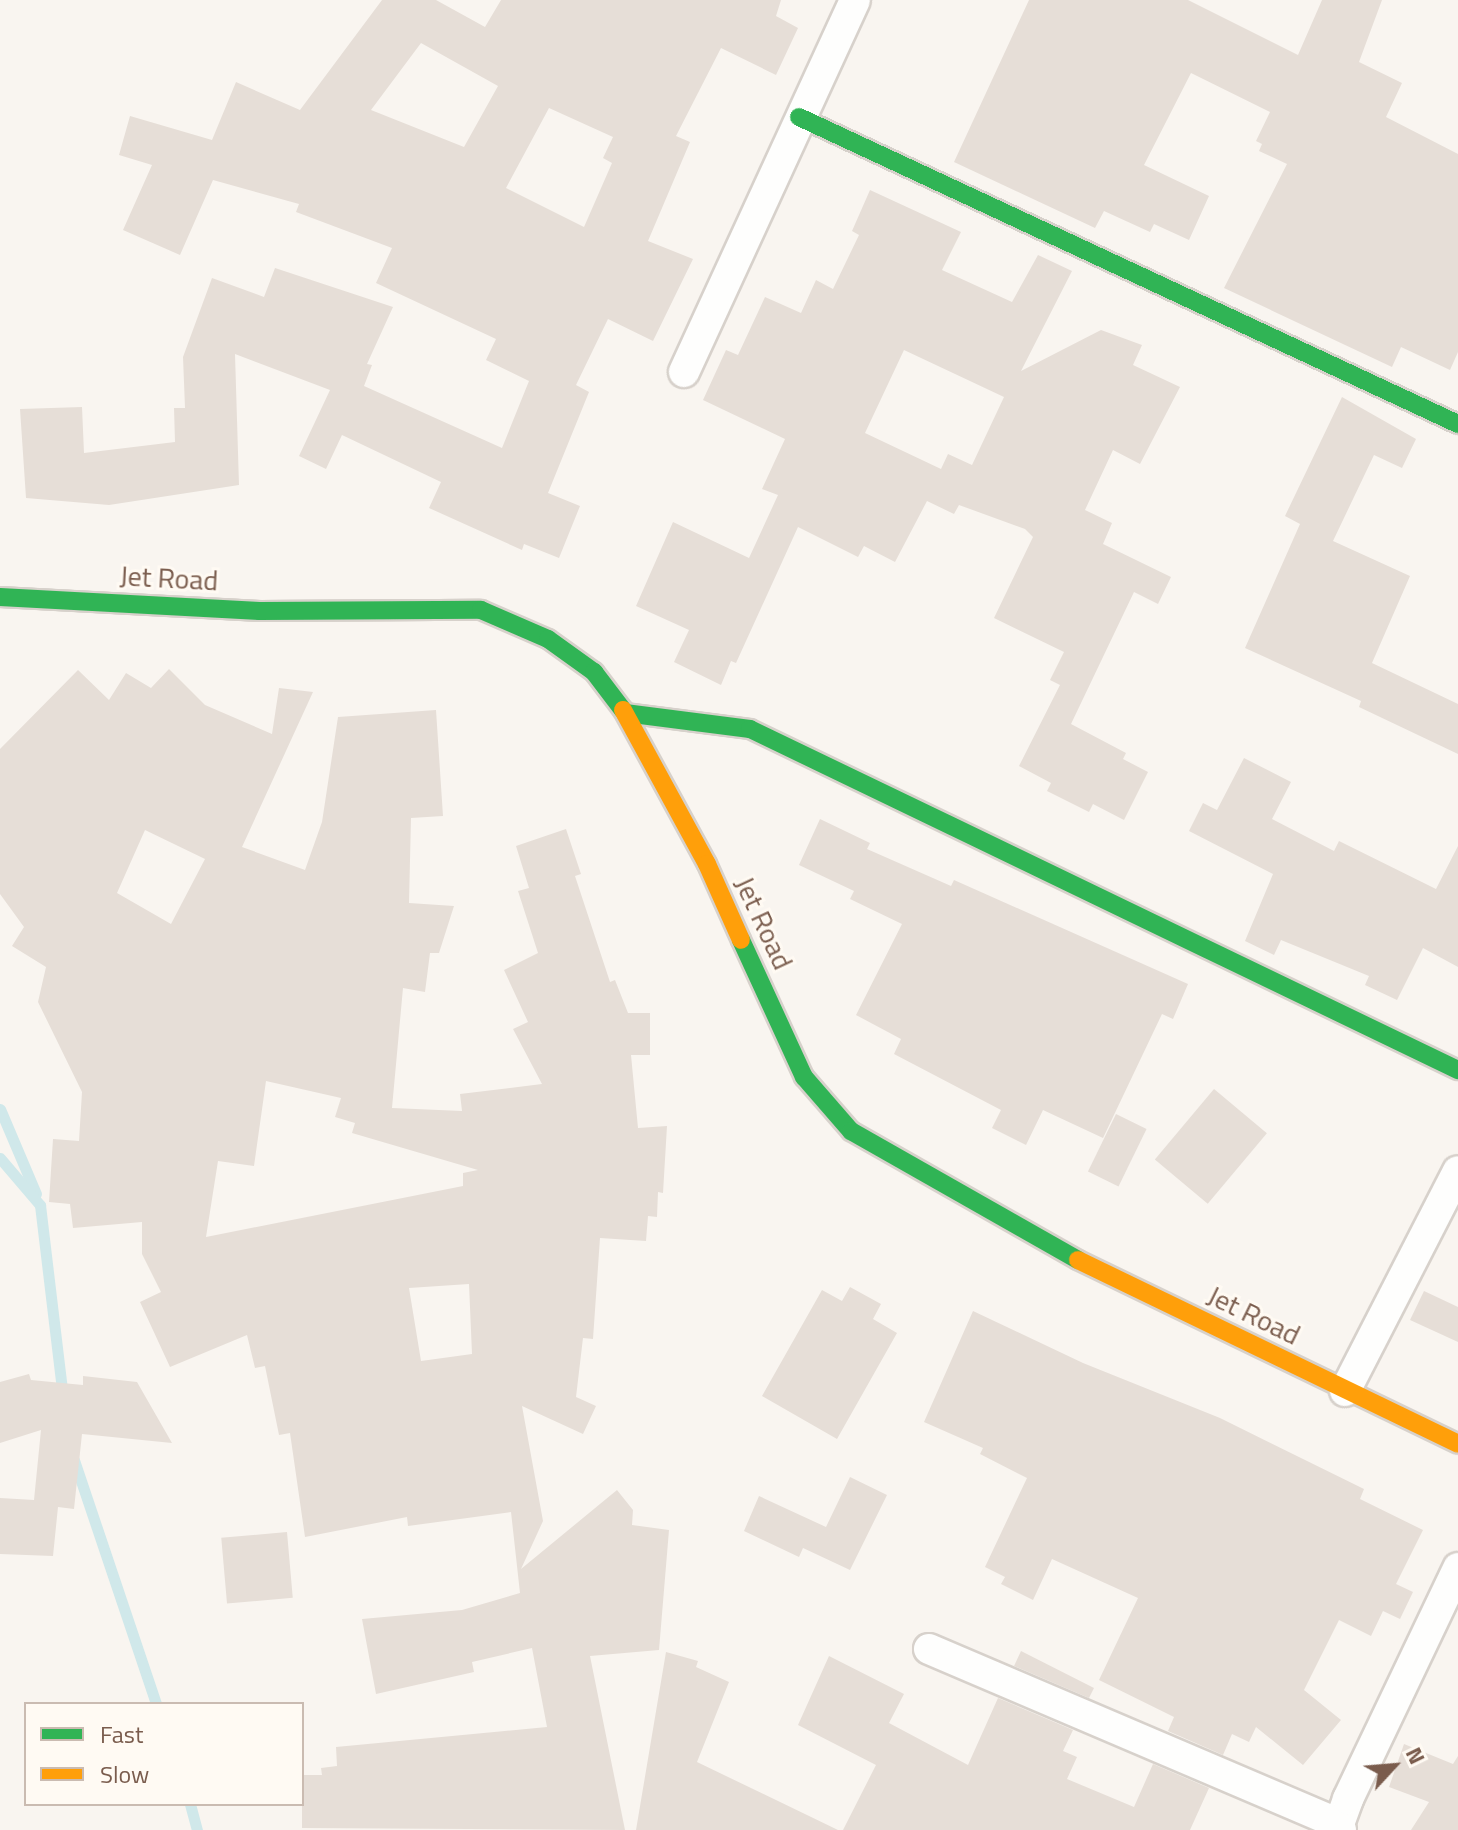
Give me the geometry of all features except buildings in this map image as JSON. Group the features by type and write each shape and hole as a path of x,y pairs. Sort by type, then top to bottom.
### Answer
{"main road":[{"path":"799,117 1458,424"},
{"name":"Jet Road","path":"0,597 260,611 481,610 548,639 594,672 625,713 707,864 804,1077 851,1131 1043,1243 1458,1444"},
{"path":"625,713 750,729 1458,1070"}],"street":[{"path":"684,372 855,0"},
{"path":"1345,1391 1458,1171"},
{"path":"929,1649 1339,1828 1458,1568"}],"waterway":[{"path":"0,1109 36,1194"},
{"path":"0,1158 40,1205 63,1397"},
{"path":"74,1460 155,1702"},
{"path":"191,1806 197,1830"}],"traffic: fast":[{"path":"799,117 1458,424"},
{"path":"0,597 260,611 481,610 548,639 594,672 623,710"},
{"path":"625,713 750,729 1458,1070"},
{"path":"741,940 804,1077 851,1131 1078,1260"}],"traffic: slow":[{"path":"623,710 707,864 741,940"},
{"path":"1078,1260 1458,1444"}]}
